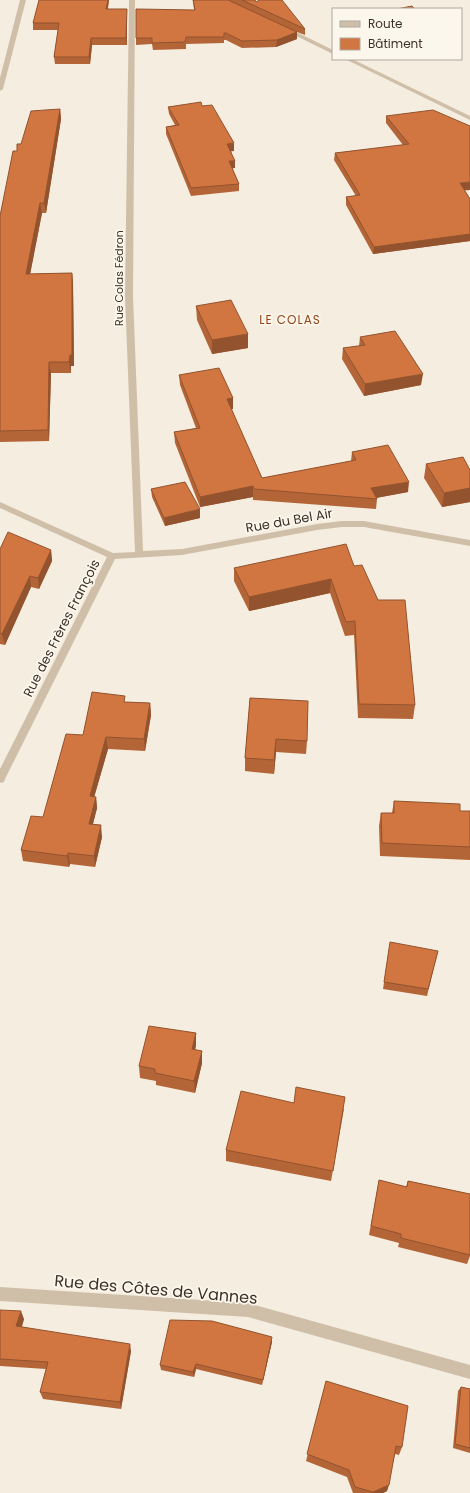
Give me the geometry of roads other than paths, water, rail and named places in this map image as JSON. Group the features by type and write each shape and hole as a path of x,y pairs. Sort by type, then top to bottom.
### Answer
{"street":[{"path":"0,89 23,0"},
{"name":"Rue Colas Fédron","path":"132,0 129,296 139,555"},
{"path":"278,26 332,52"},
{"path":"350,60 470,118"},
{"name":"Rue des Frères François","path":"0,504 112,556 0,779"},
{"name":"Rue du Bel Air","path":"112,556 182,552 317,527 342,524 364,524 470,543"},
{"name":"Rue des Côtes de Vannes","path":"0,1294 248,1310 470,1372"}],"district":[{"name":"LE COLAS","path":"290,320"}]}
